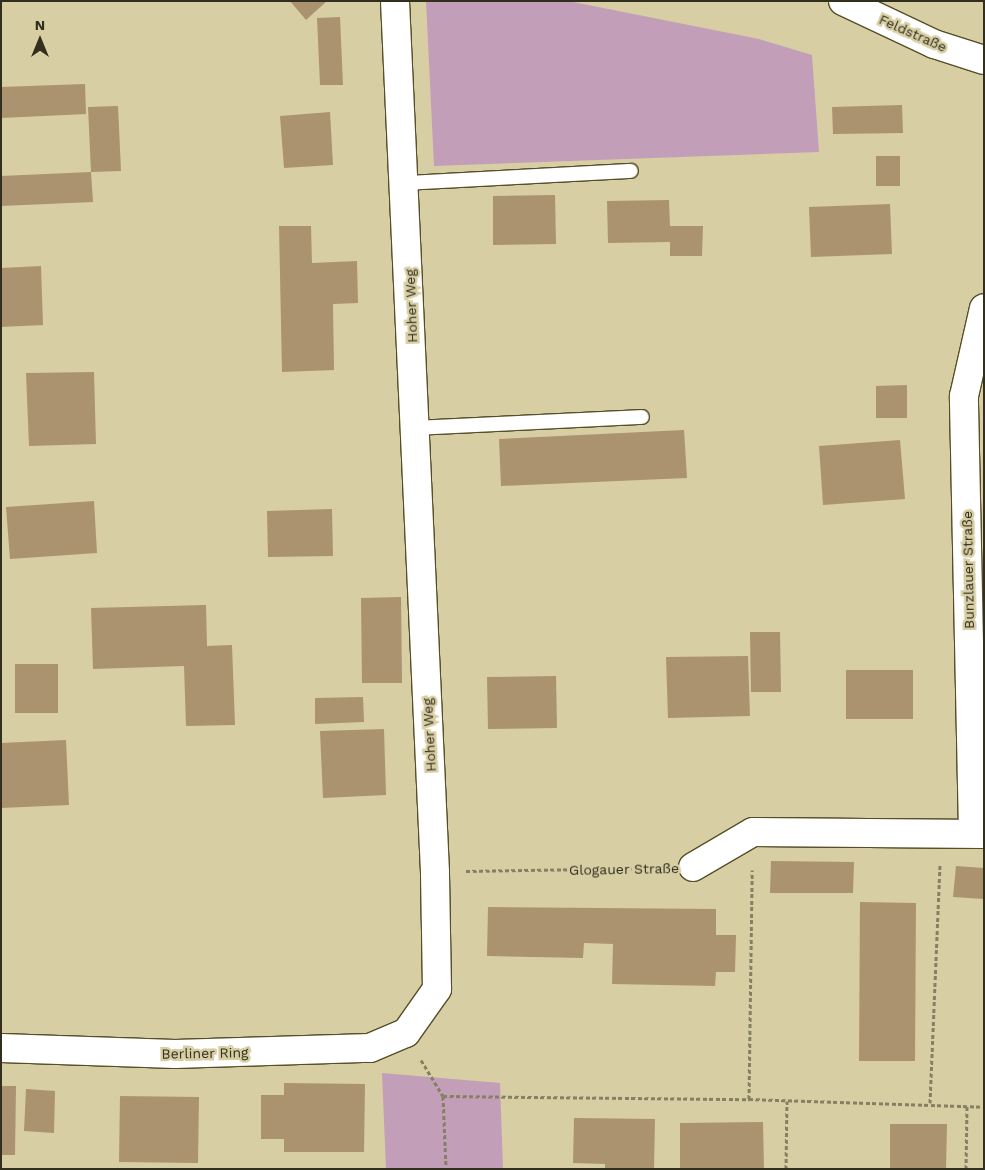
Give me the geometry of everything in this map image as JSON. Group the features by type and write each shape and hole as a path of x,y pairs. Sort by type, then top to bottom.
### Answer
{"street":[{"name":"Hoher Weg","path":"395,1 406,184 435,872 437,989 406,1034"},
{"name":"Feldstraße","path":"843,1 934,44 984,60"},
{"name":"Bunzlauer Straße","path":"978,834 974,398 984,308"},
{"path":"753,832 978,834"},
{"name":"Glogauer Straße","path":"693,867 753,832"},
{"name":"Berliner Ring","path":"1,1048 175,1054 370,1048 406,1034"}],"lane":[{"path":"406,184 631,171"},
{"path":"416,428 642,417"}],"path":[{"path":"749,1099 753,832"},
{"path":"930,1103 941,833"},
{"name":"Glogauer Straße","path":"435,872 693,867"},
{"path":"406,1034 443,1096 446,1169"},
{"path":"443,1096 749,1099 930,1103 984,1107"},
{"path":"786,1169 787,1101"},
{"path":"966,1169 967,1106"}],"shaded area":[{"path":"426,1 568,1 759,39 812,55 819,152 434,166"},
{"path":"382,1073 500,1083 503,1169 386,1169"}],"building":[{"path":"290,1 327,1 306,20"},
{"path":"340,17 343,85 320,85 317,18"},
{"path":"85,84 86,114 1,118 1,87"},
{"path":"902,105 903,133 833,134 832,107"},
{"path":"118,106 121,171 91,172 88,107"},
{"path":"330,112 333,165 284,168 280,116"},
{"path":"876,156 900,156 900,186 876,186"},
{"path":"91,172 93,202 1,206 1,176"},
{"path":"555,195 556,244 493,245 493,196"},
{"path":"669,200 670,226 703,226 702,256 670,256 670,242 608,243 607,201"},
{"path":"890,204 892,254 811,257 809,207"},
{"path":"279,226 311,226 312,263 357,261 358,303 333,304 334,370 282,372"},
{"path":"41,266 43,325 1,327 1,268"},
{"path":"94,372 96,444 29,446 26,373"},
{"path":"907,385 907,418 876,418 876,386"},
{"path":"684,430 687,478 501,486 499,439"},
{"path":"900,440 905,499 823,505 819,446"},
{"path":"94,501 97,553 10,559 6,507"},
{"path":"332,509 333,556 268,557 267,511"},
{"path":"401,597 402,683 362,683 361,598"},
{"path":"206,605 207,646 232,645 235,725 186,726 184,666 93,669 91,608"},
{"path":"750,632 780,632 781,692 751,692"},
{"path":"748,656 750,716 668,718 666,657"},
{"path":"15,664 58,664 58,713 15,713"},
{"path":"846,670 913,670 913,719 846,719"},
{"path":"556,676 557,728 488,729 487,677"},
{"path":"363,697 364,722 315,724 315,698"},
{"path":"384,729 386,795 323,798 320,731"},
{"path":"66,740 69,805 1,808 1,743"},
{"path":"771,861 854,862 853,893 770,893"},
{"path":"956,866 984,868 984,899 953,897"},
{"path":"860,902 916,903 915,1061 859,1061"},
{"path":"488,907 716,909 716,935 736,935 735,972 716,972 715,986 612,984 613,944 584,943 583,958 487,956"},
{"path":"284,1083 365,1084 364,1152 284,1152 284,1139 261,1139 261,1095 284,1095"},
{"path":"1,1086 16,1086 15,1155 1,1155"},
{"path":"26,1089 55,1091 54,1133 24,1131"},
{"path":"120,1096 199,1097 198,1163 119,1162"},
{"path":"574,1118 655,1119 654,1169 605,1169 605,1164 573,1163"},
{"path":"763,1122 764,1169 680,1168 680,1123"},
{"path":"890,1124 947,1124 946,1169 890,1169"}]}
